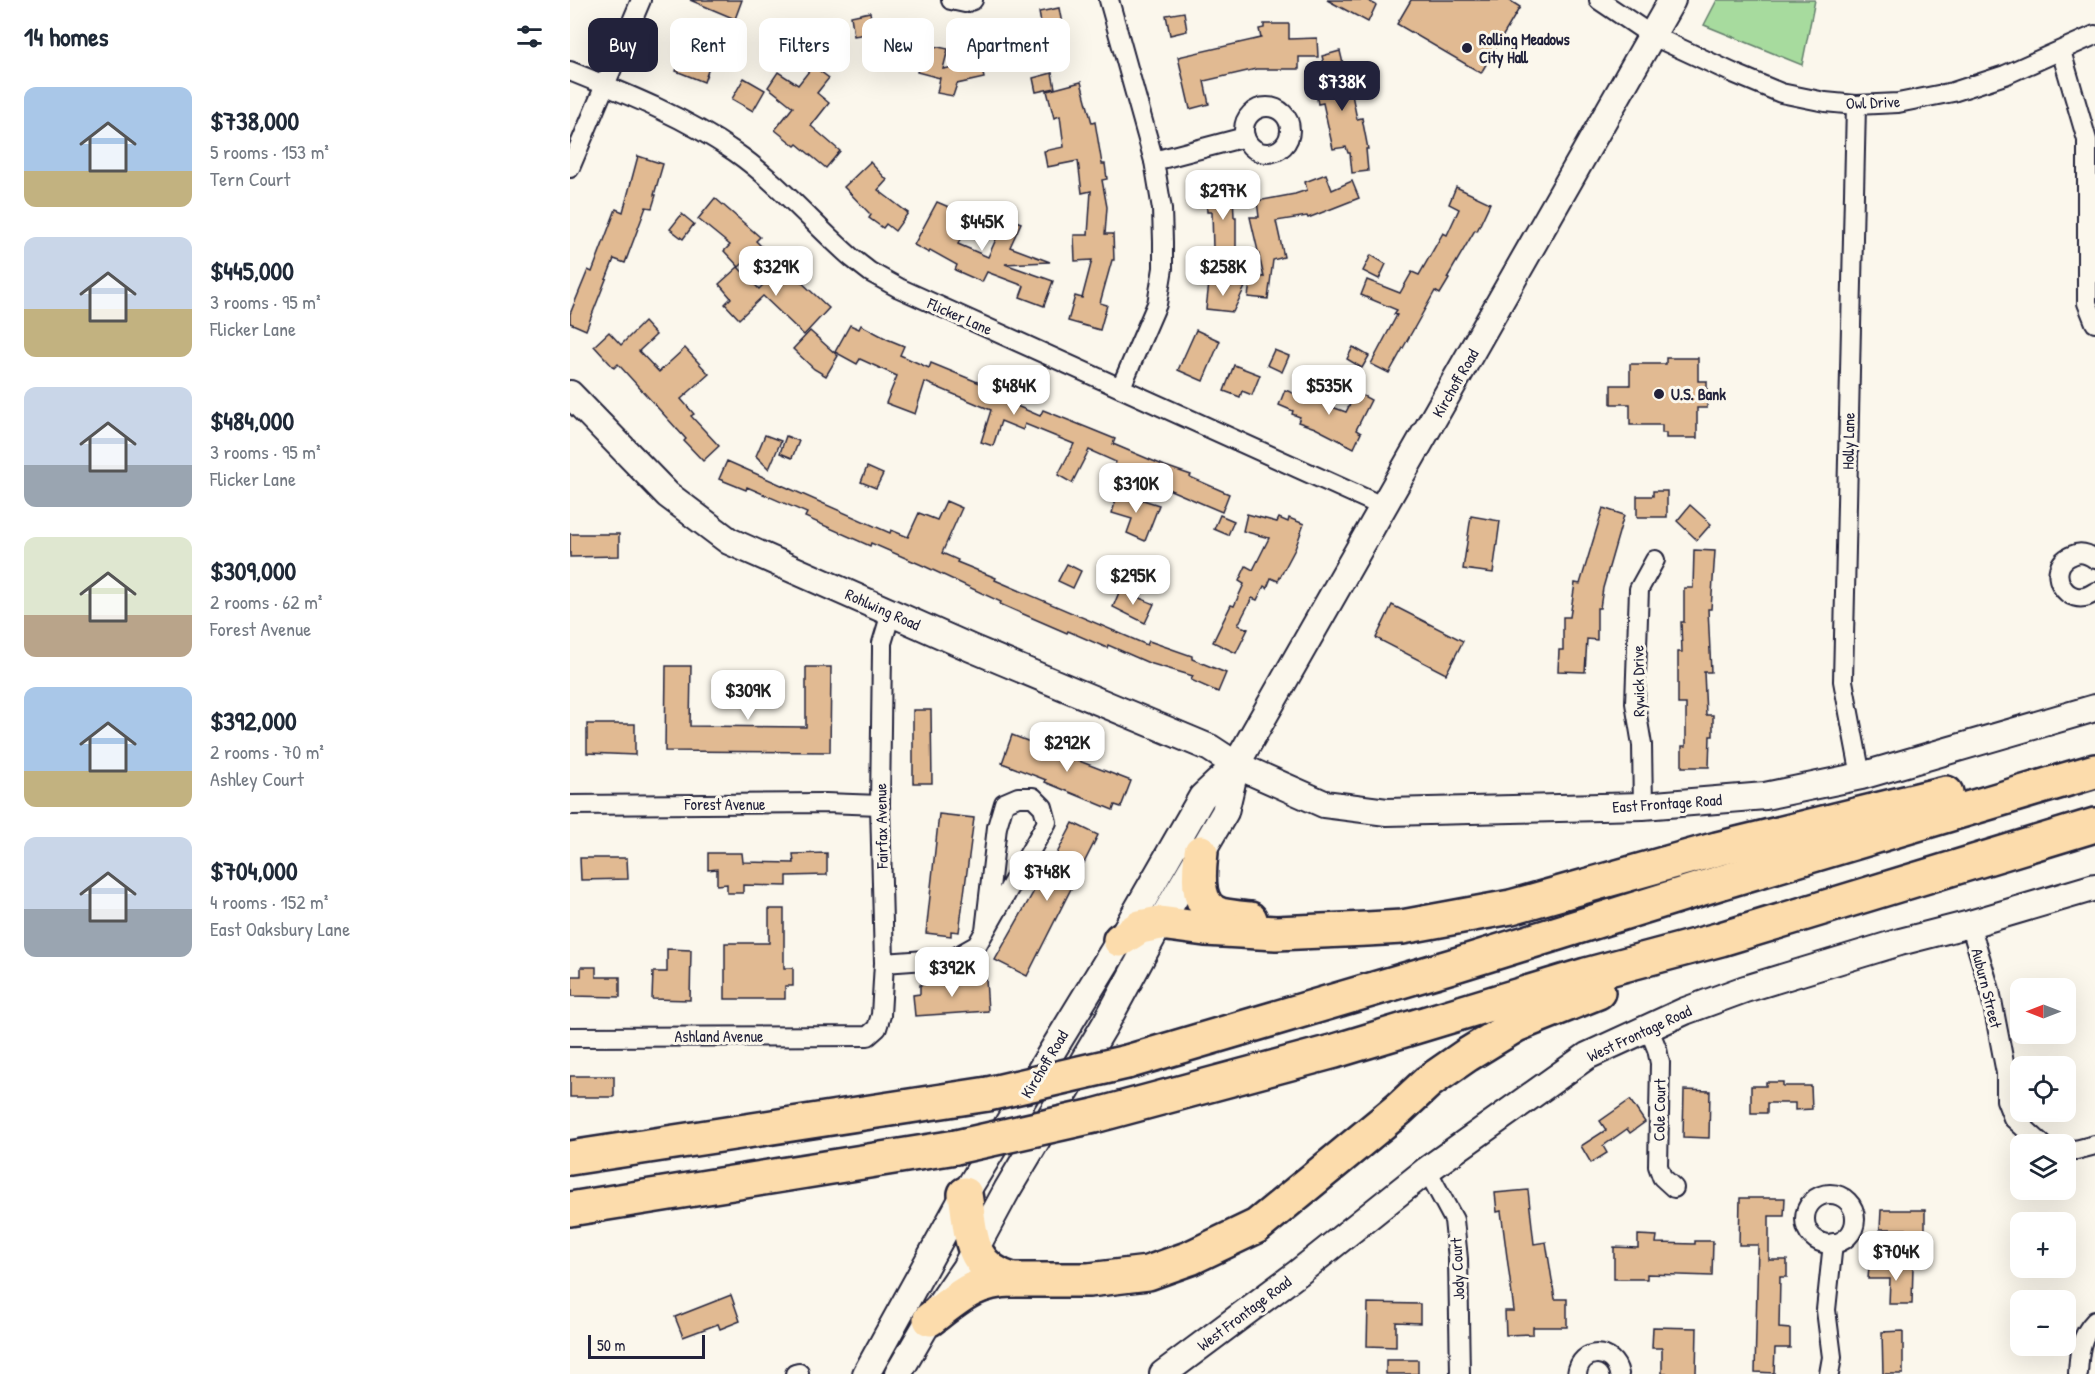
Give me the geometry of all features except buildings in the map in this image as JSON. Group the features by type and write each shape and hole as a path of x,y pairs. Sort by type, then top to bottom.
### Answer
{"highway":[{"path":"1120,940 1140,927 1160,923 1205,929 1276,933 1402,927 1511,907 1717,849 1960,789 2095,751"},
{"path":"570,1158 988,1094 1127,1062 2095,771"},
{"path":"570,1209 956,1147 1094,1116 1335,1051 1586,975 1721,939 2095,825"},
{"path":"1201,852 1199,890 1208,907 1219,915 1338,930"},
{"path":"930,1319 970,1288 987,1282 1089,1280 1148,1273 1190,1258 1257,1226 1399,1109 1428,1082 1467,1055 1516,1025 1635,980 1721,939"},
{"path":"966,1194 975,1249 983,1265 1012,1280"}],"street":[{"path":"570,168 641,0"},
{"path":"951,0 966,3 973,0"},
{"path":"1109,0 1154,161 1162,209 1163,268 1157,304 1121,387"},
{"name":"Owl Drive","path":"1599,0 1652,35 1780,93 1825,102 1856,105 1898,103 1953,92 2005,75 2095,36"},
{"name":"Kirchoff Road","path":"898,1374 930,1319 965,1268 1225,812 1236,765 1672,0"},
{"path":"2061,51 2087,140 2087,303 2095,323"},
{"name":"Flicker Lane","path":"570,71 637,98 679,119 736,153 870,272 899,288 1384,507"},
{"name":"Holly Lane","path":"1856,105 1843,681 1861,776"},
{"path":"1154,161 1245,137"},
{"name":"Rohlwing Road","path":"570,394 668,495 729,541 891,613 1210,748 1236,765"},
{"path":"2094,599 2071,595 2061,586 2059,572 2060,566 2070,556 2083,553 2095,558"},
{"name":"Rywick Drive","path":"1643,806 1642,745 1635,703 1639,589 1655,560"},
{"name":"Fairfax Avenue","path":"868,1036 877,1028 881,1015 884,963 880,805 882,643 891,613"},
{"name":"East Frontage Road","path":"1236,765 1324,804 1387,812 1643,806 1766,796 1861,776 2095,708"},
{"name":"Kirchoff Road","path":"866,1374 966,1194 1120,940 1202,797 1236,765"},
{"path":"884,963 954,958 977,945 985,932 1047,822 1043,807 1033,797 1018,797 1004,803 997,827 985,932"},
{"name":"Forest Avenue","path":"570,805 825,803 880,805"},
{"name":"West Frontage Road","path":"1162,1374 1298,1273 1427,1170 1587,1056 1685,1011 1779,977 1970,924 2095,886"},
{"name":"Auburn Street","path":"1970,924 1990,990 2006,1073 2006,1100 2013,1118 2031,1134"},
{"name":"Cole Court","path":"1648,1028 1658,1049 1660,1063 1658,1166 1662,1177 1674,1188"},
{"name":"Ashland Avenue","path":"570,1037 868,1036"},
{"path":"2076,1150 2095,1145"},
{"name":"Jody Court","path":"1427,1170 1454,1220 1458,1259 1460,1374"},
{"path":"1829,1374 1832,1357 1826,1310 1833,1243"},
{"path":"2078,1374 2079,1349 2089,1327 2095,1321"},
{"path":"1577,1374 1580,1363 1585,1358 1599,1354 1612,1359 1619,1374"},
{"path":"1460,1374 1473,1374"}],"green space":[{"path":"1717,0 1815,0 1802,65 1704,25"}],"place":[{"name":"Rolling Meadows City Hall","path":"1467,48"},
{"name":"U.S. Bank","path":"1659,394"}]}
